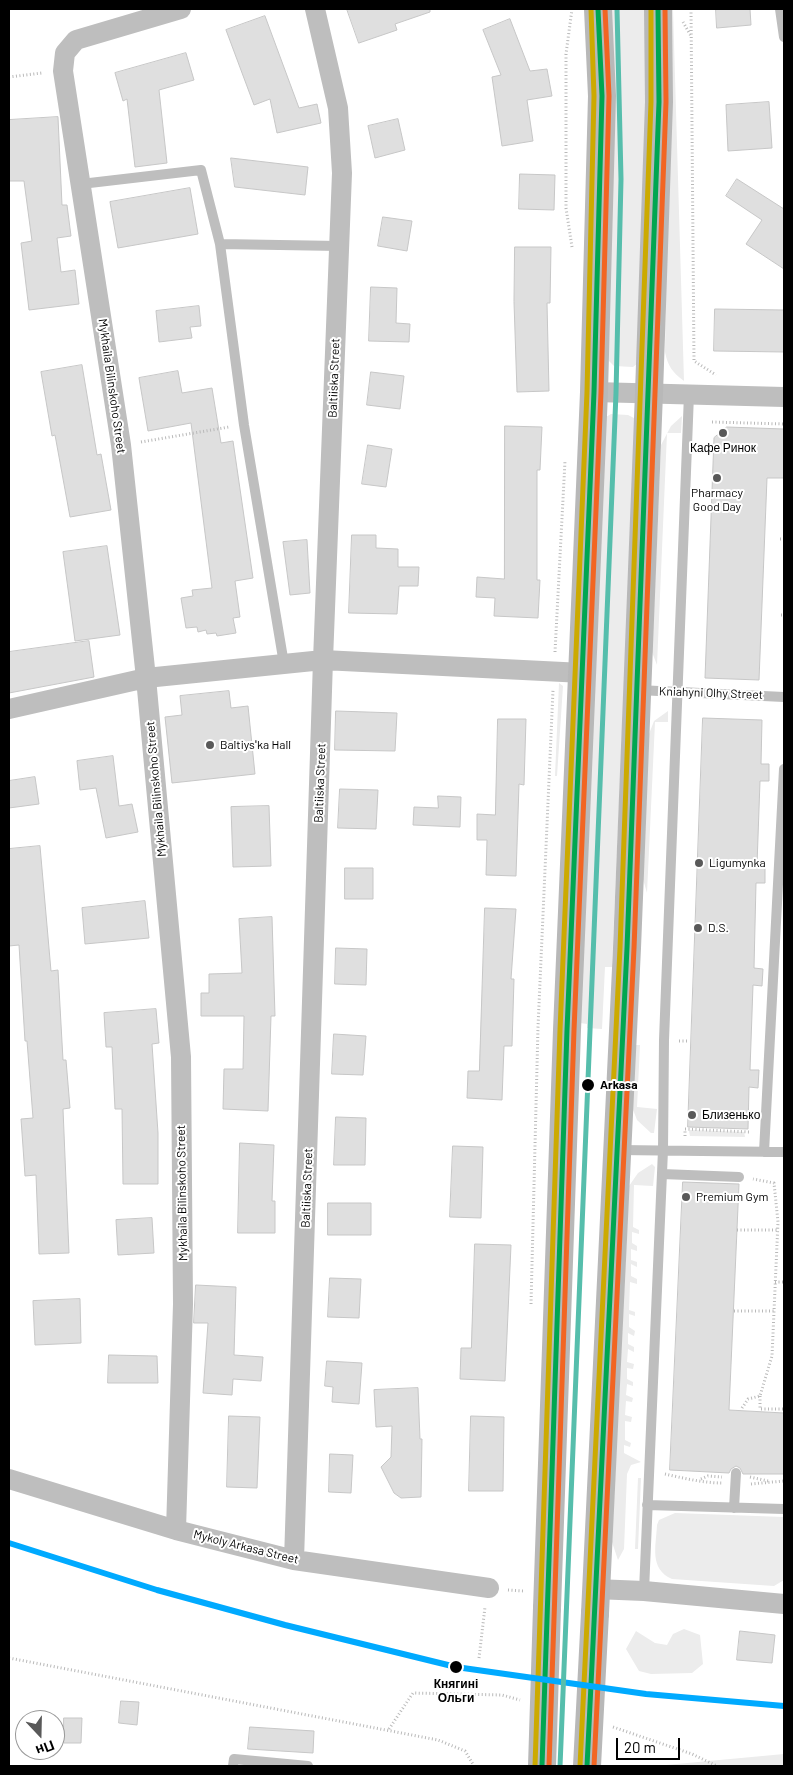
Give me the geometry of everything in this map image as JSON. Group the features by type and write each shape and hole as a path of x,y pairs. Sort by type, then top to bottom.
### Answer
{"main road":[{"path":"542,1766 567,1030 594,392 602,96 598,9"},
{"path":"587,1766 616,1150 628,948 659,102 658,9"}],"street":[{"path":"64,62 76,40 181,9"},
{"name":"Baltiiska Street","path":"294,1560 323,660 342,173 338,108 314,9"},
{"name":"Mykhaila Bilinskoho Street","path":"64,62 121,445 146,678 181,1057 183,1304 176,1530"},
{"path":"594,392 784,397"},
{"path":"9,709 146,678 323,660 583,673"},
{"name":"Mykoly Arkasa Street","path":"9,1479 176,1530 294,1560 489,1588"},
{"path":"595,1601 644,1591 784,1603"}],"lane":[{"path":"780,9 784,37"},
{"path":"81,184 202,170 220,244 244,425 284,664"},
{"path":"220,244 339,246"},
{"path":"644,1591 663,1150 664,1040 689,394"},
{"name":"Kniahyni Olhy Street","path":"637,690 784,697"},
{"path":"764,1152 784,769"},
{"path":"616,1150 784,1152"},
{"path":"662,1174 739,1177"},
{"path":"731,1475 734,1508"},
{"path":"647,1505 784,1509"},
{"path":"233,1766 234,1759 308,1766"}],"path":[{"path":"572,9 566,54 566,208 572,254"},
{"path":"691,9 694,361 716,375"},
{"path":"9,76 64,62"},
{"path":"712,422 784,424"},
{"path":"121,445 244,425"},
{"path":"554,660 565,458"},
{"path":"535,1138 554,681"},
{"path":"685,1129 756,1132"},
{"path":"739,1177 774,1183 778,1230 772,1356 760,1396 760,1409 784,1409"},
{"path":"738,1230 778,1230"},
{"path":"775,1282 784,1282"},
{"path":"734,1311 774,1311"},
{"path":"742,1408 748,1399 760,1396"},
{"path":"700,1479 708,1476 731,1475"},
{"path":"761,1478 769,1481"},
{"path":"479,1658 483,1617"},
{"path":"9,1658 438,1740 465,1751 474,1766"}],"shaded area":[{"path":"608,9 645,9 647,58 638,363 633,367 614,366 609,361 608,353"},
{"path":"667,9 673,9 684,381 671,368 665,352 669,99"},
{"path":"611,414 628,415 634,418 635,426 612,967 605,967 602,1029 587,1028 587,1024 580,1023 606,417"},
{"path":"682,416 681,433 667,433 671,426"},
{"path":"667,434 657,665 652,652 661,445"},
{"path":"559,683 563,686 557,776 555,776"},
{"path":"668,711 668,722 655,722 647,893 643,879 649,734 654,721"},
{"path":"635,1045 640,1045 637,1107 657,1109 654,1133 651,1133 637,1120 632,1107"},
{"path":"690,1130 744,1132 745,1137 690,1136"},
{"path":"652,1164 655,1167 653,1186 634,1185 633,1227 639,1230 639,1234 632,1232 632,1243 637,1246 637,1251 631,1249 631,1260 637,1262 637,1267 631,1264 631,1276 637,1279 637,1284 630,1282 629,1310 635,1312 635,1316 629,1314 629,1327 635,1331 634,1336 628,1333 628,1344 634,1347 634,1352 628,1349 627,1362 634,1364 633,1369 627,1368 627,1379 633,1382 633,1386 627,1384 626,1395 633,1398 632,1402 626,1401 625,1415 632,1417 631,1422 625,1421 625,1440 631,1443 630,1447 624,1445 624,1453 641,1462 631,1465 627,1474 624,1549 618,1560 612,1542 629,1186 638,1173"},
{"path":"638,1478 641,1478 638,1549 635,1549"},
{"path":"675,1513 784,1517 784,1580 774,1586 672,1579 665,1575 657,1563 655,1549 657,1525 659,1520"},
{"path":"684,1629 700,1635 703,1664 692,1673 651,1674 639,1671 626,1649 636,1631 655,1643 667,1645 673,1634"},
{"path":"784,1754 784,1766 655,1766"}],"building":[{"path":"347,9 430,9 430,12 395,24 397,30 359,43"},
{"path":"716,9 750,9 751,25 717,28"},
{"path":"265,16 299,108 317,104 321,123 277,133 270,99 254,105 226,30"},
{"path":"510,19 530,71 547,69 552,96 527,100 533,141 502,146 492,77 501,75 483,30"},
{"path":"186,53 194,80 159,90 167,163 135,167 127,99 123,101 115,73"},
{"path":"769,102 772,148 728,151 726,105"},
{"path":"58,117 62,205 67,205 71,236 57,238 61,272 75,270 79,304 29,310 21,243 32,241 24,181 9,181 9,120"},
{"path":"398,119 405,150 375,158 368,126"},
{"path":"231,158 308,167 305,195 235,187"},
{"path":"520,174 555,175 554,210 519,209"},
{"path":"737,179 784,209 784,269 746,244 762,220 726,196"},
{"path":"190,188 198,234 118,248 110,202"},
{"path":"383,217 412,221 407,251 378,246"},
{"path":"515,247 551,247 550,303 547,303 549,391 517,392 514,302"},
{"path":"371,287 397,288 396,323 410,324 409,342 369,341"},
{"path":"199,306 201,326 190,327 192,338 159,342 156,311"},
{"path":"715,309 784,310 784,352 714,351"},
{"path":"82,365 97,455 101,454 111,510 70,517 55,435 52,436 41,372"},
{"path":"178,371 182,393 212,388 221,443 233,441 253,578 235,581 240,617 233,618 236,633 217,636 216,633 207,634 206,630 198,632 197,627 186,628 181,598 193,596 192,590 212,588 191,423 148,431 139,378"},
{"path":"371,372 404,376 400,409 367,405"},
{"path":"505,426 542,427 540,470 537,470 537,580 540,580 538,618 494,616 495,598 476,597 477,577 504,579"},
{"path":"727,427 784,429 784,478 767,478 759,680 705,678 714,438"},
{"path":"368,445 392,449 386,487 362,484"},
{"path":"352,535 376,535 376,548 398,549 398,567 419,567 418,586 399,586 397,614 349,613"},
{"path":"307,540 310,593 290,595 283,542"},
{"path":"107,546 120,635 75,641 63,552"},
{"path":"89,641 94,677 9,693 9,652"},
{"name":"Baltiysʹka Hall","path":"229,691 231,708 248,706 255,774 172,783 165,717 182,715 180,696"},
{"path":"336,711 397,713 395,751 335,750"},
{"path":"703,718 762,720 761,764 769,764 769,781 760,781 757,865 765,866 765,883 756,883 754,968 763,969 762,986 753,985 750,1070 759,1070 758,1088 749,1087 748,1129 688,1127"},
{"path":"498,719 526,719 524,785 519,784 516,876 486,875 487,840 477,840 477,814 495,815"},
{"path":"113,756 119,806 132,804 138,832 106,838 96,788 80,790 77,761"},
{"path":"35,777 39,804 9,808 9,781"},
{"path":"340,789 378,790 376,829 338,828"},
{"path":"438,796 461,797 460,827 413,825 414,807 438,808"},
{"path":"269,806 271,866 233,867 231,807"},
{"path":"40,846 51,971 58,970 63,1060 66,1060 70,1108 63,1109 69,1253 39,1254 36,1175 25,1176 21,1119 33,1118 27,1041 25,1041 19,945 9,946 9,849"},
{"path":"345,868 373,868 373,899 345,899"},
{"path":"145,901 149,938 85,944 82,908"},
{"path":"485,908 516,909 511,979 514,979 512,1046 504,1046 502,1100 467,1098 468,1071 479,1071"},
{"path":"272,917 275,1016 271,1016 268,1111 223,1109 224,1069 243,1069 244,1016 201,1016 201,993 209,993 209,974 242,973 239,919"},
{"path":"336,948 367,949 366,985 335,984"},
{"path":"156,1009 159,1043 152,1044 158,1133 158,1184 123,1184 122,1109 115,1109 112,1047 106,1047 104,1013"},
{"path":"334,1034 366,1036 363,1075 332,1074"},
{"path":"336,1117 366,1118 365,1165 334,1165"},
{"path":"240,1143 274,1145 272,1201 275,1201 275,1233 238,1233"},
{"path":"453,1146 483,1147 481,1218 450,1217"},
{"path":"683,1182 739,1184 729,1410 784,1413 784,1474 743,1474 740,1468 736,1466 729,1473 670,1470"},
{"path":"328,1203 371,1203 371,1235 328,1235"},
{"path":"152,1218 154,1253 118,1255 116,1220"},
{"path":"475,1244 511,1245 505,1381 460,1379 461,1348 471,1348"},
{"path":"330,1278 361,1279 359,1318 328,1317"},
{"path":"196,1285 236,1287 234,1355 263,1357 261,1381 233,1379 232,1395 203,1393 208,1323 194,1323"},
{"path":"80,1299 81,1343 35,1345 33,1301"},
{"path":"109,1355 157,1356 158,1383 108,1383"},
{"path":"327,1361 362,1363 359,1404 332,1402 333,1387 325,1386"},
{"path":"418,1388 420,1439 422,1439 421,1497 401,1498 394,1493 381,1467 391,1457 392,1426 376,1427 374,1390"},
{"path":"229,1416 260,1417 257,1488 227,1487"},
{"path":"471,1416 504,1417 503,1491 469,1491"},
{"path":"330,1454 353,1455 351,1493 329,1492"},
{"path":"740,1631 775,1635 772,1663 737,1660"},
{"path":"121,1701 139,1702 137,1725 119,1723"},
{"path":"65,1718 82,1718 81,1743 65,1743"},
{"path":"250,1727 314,1731 313,1753 248,1749"}],"transit line":[{"path":"535,1766 560,1030 587,392 594,96 591,9"},
{"path":"542,1766 567,1030 594,392 602,96 598,9"},
{"path":"549,1766 574,1030 601,392 609,96 605,9"},
{"path":"560,1766 616,393 621,179 617,9"},
{"path":"580,1766 620,948 651,102 651,9"},
{"path":"587,1766 627,948 659,102 658,9"},
{"path":"594,1766 634,948 666,102 665,9"},
{"path":"9,1543 157,1590 285,1625 456,1667 646,1694 784,1706"}],"place":[{"name":"Кафе Ринок","path":"723,433"},
{"name":"Pharmacy Good Day","path":"717,478"},
{"name":"Baltiysʹka Hall","path":"210,745"},
{"name":"Ligumynka","path":"699,863"},
{"name":"D.S.","path":"698,928"},
{"name":"Arkasa","path":"588,1085"},
{"name":"Близенько","path":"692,1115"},
{"name":"Premium Gym","path":"686,1197"},
{"name":"Княгині Ольги","path":"456,1667"}]}
